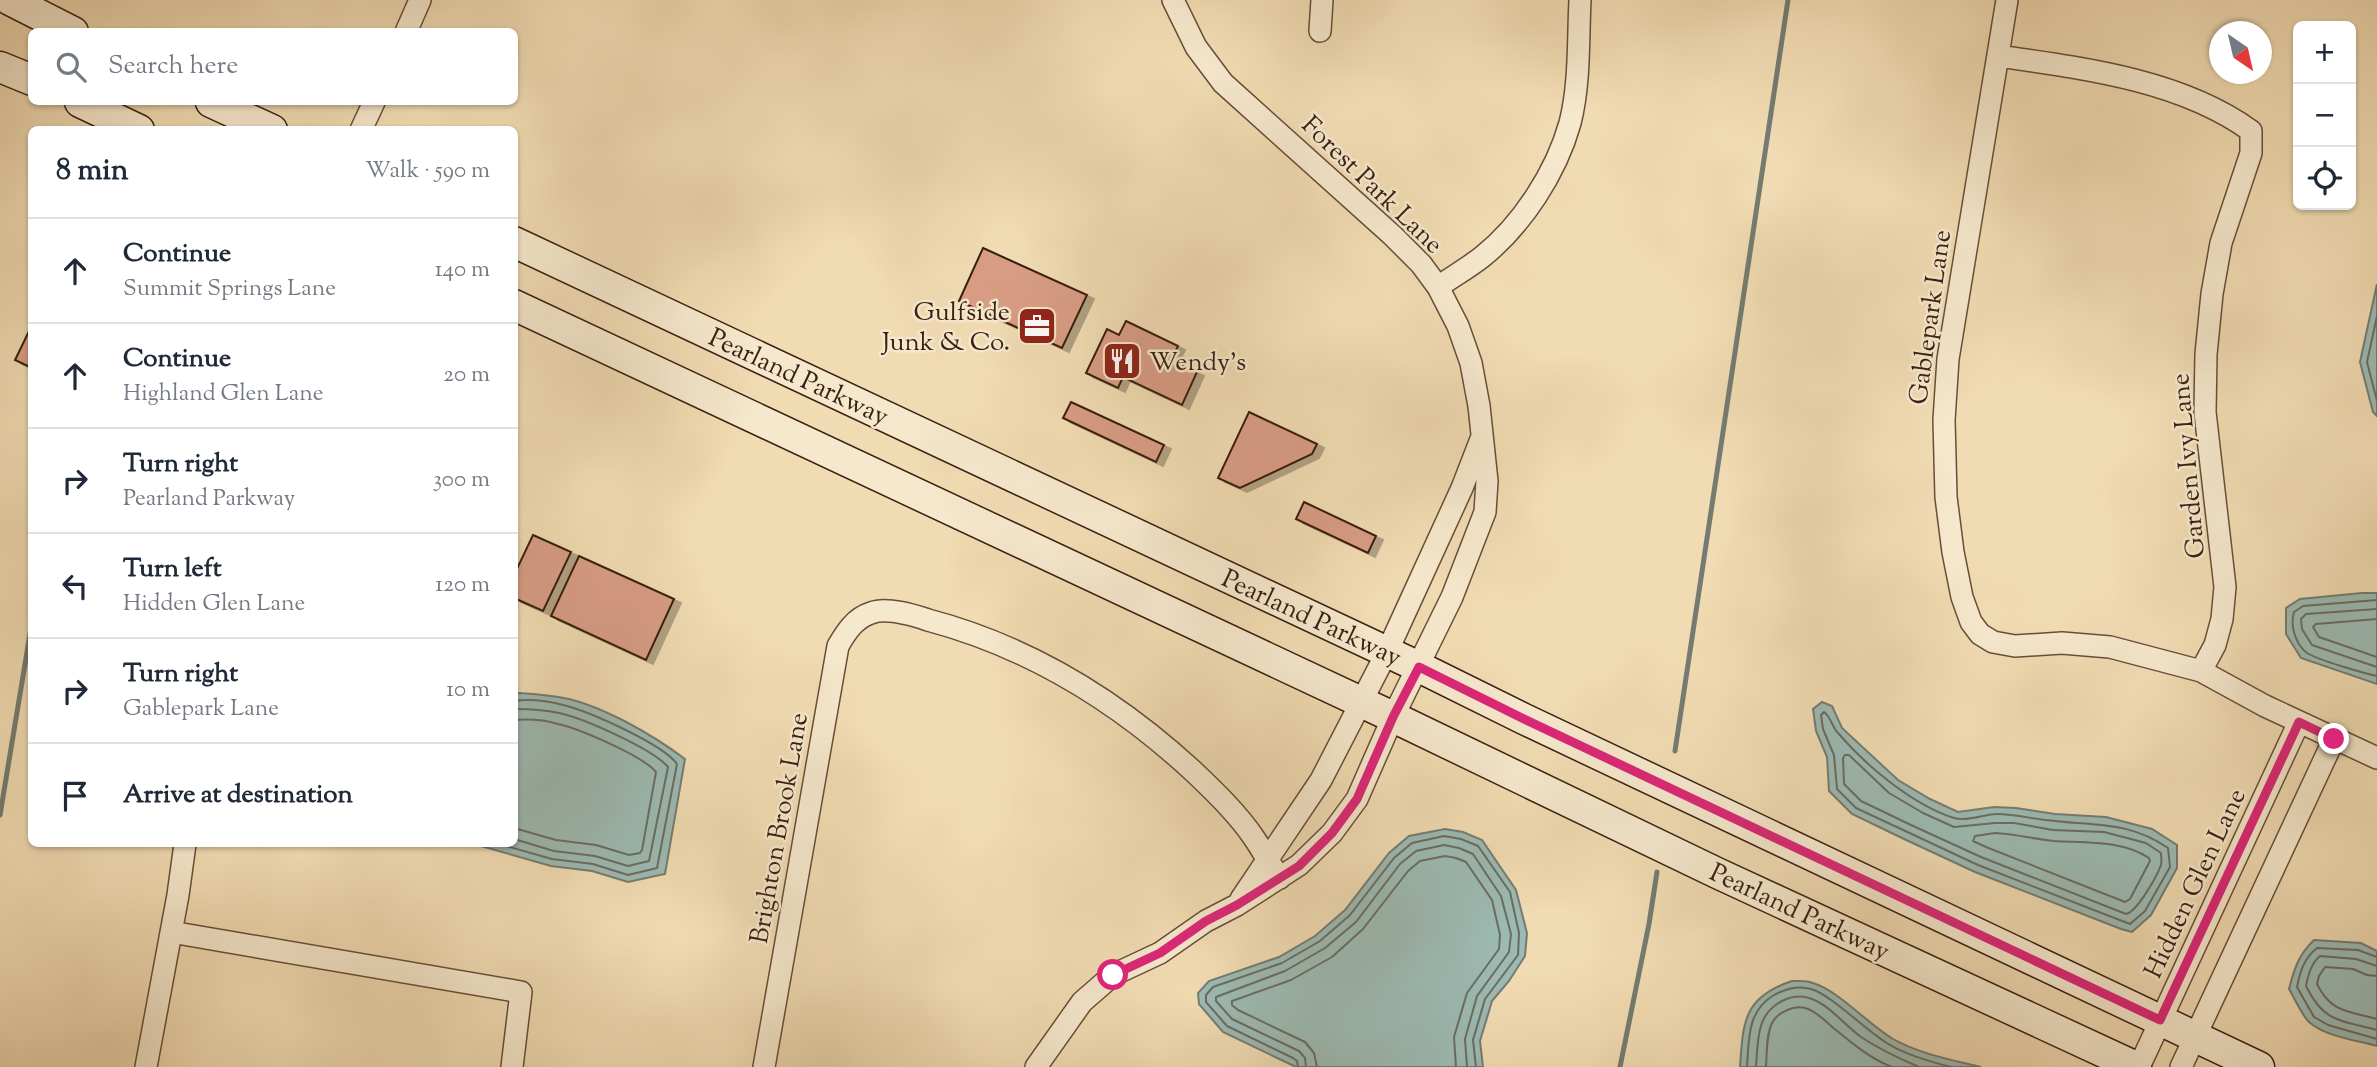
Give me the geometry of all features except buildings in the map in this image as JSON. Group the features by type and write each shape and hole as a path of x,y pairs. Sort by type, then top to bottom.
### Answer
{"main road":[{"path":"10,0 65,28"},
{"path":"0,66 28,78"},
{"path":"86,105 131,126"},
{"path":"218,105 263,126"},
{"name":"Pearland Parkway","path":"518,244 1419,667 2259,1067"},
{"name":"Pearland Parkway","path":"518,307 1393,717 1717,873 2137,1067"}],"street":[{"path":"408,28 420,0"},
{"name":"Forest Park Lane","path":"1036,1067 1082,1002 1113,975 1160,953 1206,921 1299,866 1332,833 1357,799 1393,717 1452,597 1485,512 1487,481 1479,406 1471,363 1458,326 1438,288 1420,264 1392,235 1223,83 1196,47 1173,0"},
{"path":"1320,31 1322,0"},
{"path":"1438,288 1483,256 1519,220 1543,184 1560,151 1570,122 1576,79 1580,0"},
{"name":"Gablepark Lane","path":"2007,0 1948,359 1944,420 1947,497 1953,552 1962,597 1971,622 1980,634 1993,642 2015,646 2062,643 2110,647 2202,671 2299,722 2377,758"},
{"name":"Garden Ivy Lane","path":"1998,56 2130,78 2229,116 2250,131 2251,153 2221,243 2206,354 2205,412 2225,587 2222,619 2215,645 2202,671"},
{"path":"363,126 373,105"},
{"path":"1237,905 1321,780 1362,703 1462,488 1481,437"},
{"name":"Brighton Brook Lane","path":"764,1067 838,646 848,628 872,612 902,612 955,627 1002,644 1079,683 1154,737 1195,773 1253,837 1266,859"},
{"name":"Hidden Glen Lane","path":"2137,1067 2299,722"},
{"path":"2180,1067 2334,739"},
{"path":"146,1067 172,932 185,847"},
{"path":"1266,859 1280,878"},
{"path":"172,932 521,992 512,1067"}],"water":[{"path":"2377,284 2377,416 2373,412 2360,362"},
{"path":"2377,593 2377,684 2301,658 2286,634 2286,608 2300,599"},
{"path":"518,693 564,698 611,714 658,740 685,759 665,874 628,882 592,871 551,866 484,847 518,847"},
{"path":"1822,702 1832,706 1842,728 1898,780 1958,812 1994,807 2106,817 2152,829 2177,845 2177,868 2151,915 2132,932 2121,929 1975,872 1852,814 1829,791 1827,757 1816,731 1813,709"},
{"path":"1445,829 1463,832 1482,840 1516,890 1527,933 1525,956 1492,1001 1480,1041 1483,1067 1296,1067 1223,1032 1199,1004 1198,993 1209,981 1279,957 1315,936 1345,910 1389,853 1409,836"},
{"path":"2314,940 2361,943 2377,951 2377,1046 2324,1031 2309,1022 2301,1011 2289,989 2298,962"},
{"path":"1792,981 1808,981 1823,987 1883,1033 1903,1044 1936,1056 1981,1067 1740,1067 1745,1024 1755,1003 1776,987"}],"waterway":[{"path":"1675,751 1788,0"},
{"path":"0,815 28,646"},
{"path":"1620,1067 1657,872"}],"place":[{"name":"Gulfside Junk & Co.","path":"1037,326"},
{"name":"Wendy's","path":"1122,361"}],"route":[{"path":"1113,975 1160,953 1206,921 1299,866 1332,833 1357,799 1393,717 1419,667 2160,1020 2299,722 2334,739"}]}
